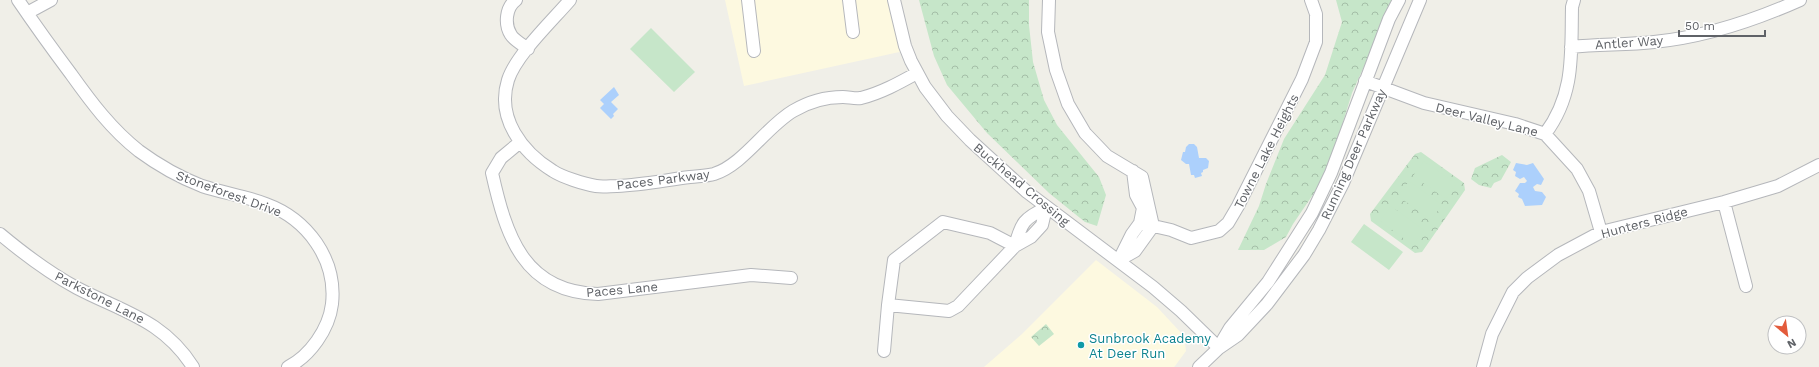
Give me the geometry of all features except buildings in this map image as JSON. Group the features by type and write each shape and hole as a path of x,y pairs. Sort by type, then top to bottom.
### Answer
{"street":[{"name":"Stoneforest Drive","path":"18,0 102,117 140,152 184,178 203,186 281,210 308,231 326,260 331,276 333,293 331,310 325,326 316,341 305,354 288,367"},
{"path":"27,13 51,0"},
{"path":"516,0 511,3 506,19 511,35 528,49"},
{"name":"Paces Parkway","path":"570,0 514,65 508,81 505,98 507,115 512,131 519,143 531,156 554,172 597,186 638,185 714,174 730,166 779,121 793,111 825,99 842,97 859,99 890,87 916,73"},
{"path":"748,0 754,51"},
{"path":"849,0 853,32"},
{"name":"Buckhead Crossing","path":"894,0 905,46 916,73 936,102 959,129 1046,208 1119,260 1168,299 1219,348"},
{"path":"1049,0 1048,32 1056,70 1068,104 1084,133 1107,156 1142,177 1153,226 1135,251 1119,260"},
{"name":"Towne Lake Heights","path":"1140,223 1191,238 1219,231 1228,223 1302,79 1316,42 1316,14 1311,0"},
{"name":"Running Deer Parkway","path":"1219,348 1230,328 1268,282 1312,213 1331,173 1389,19 1399,0"},
{"name":"Running Deer Parkway","path":"1199,367 1219,348 1238,336 1285,282 1304,256 1332,207 1420,0"},
{"path":"1545,134 1557,117 1570,81 1574,0"},
{"name":"Antler Way","path":"1571,47 1653,42 1711,32 1764,17 1800,0"},
{"name":"Deer Valley Lane","path":"1365,81 1424,103 1515,124 1545,134 1577,169 1589,191 1601,232"},
{"name":"Paces Lane","path":"519,143 501,158 492,173 499,204 513,239 524,259 535,272 549,282 564,289 581,293 598,294 751,275 792,278"},
{"name":"Hunters Ridge","path":"1483,367 1492,334 1513,292 1527,278 1558,255 1601,232 1724,202 1778,186 1819,165"},
{"path":"1119,260 1132,234 1140,223 1143,208 1136,196 1133,171"},
{"path":"1724,202 1746,286"},
{"path":"888,305 949,311 958,306 1015,246 1031,237 1042,225 1046,208"},
{"path":"884,351 894,260 944,222 990,233 1015,246"},
{"name":"Parkstone Lane","path":"0,234 41,265 76,287 150,323 176,345 193,367"}],"shaded area":[{"path":"725,0 901,0 904,51 744,86"},
{"path":"1096,260 1157,307 1184,336 1186,351 1174,367 984,367 1022,334"}],"green space":[{"path":"919,0 1029,0 1029,25 1033,62 1044,100 1057,125 1099,177 1106,195 1097,226 1085,222 1049,193 987,133 947,85 934,56"},
{"path":"1336,0 1394,0 1352,93 1327,174 1293,224 1286,237 1264,250 1238,250 1259,206 1284,139 1325,75 1342,22"},
{"path":"651,28 695,72 674,92 630,49"},
{"path":"1421,152 1464,183 1465,190 1422,252 1415,253 1371,221 1370,214 1415,154"},
{"path":"1502,155 1511,162 1501,180 1494,183 1491,188 1479,185 1471,179 1475,168"},
{"path":"1424,161 1456,184 1446,199 1413,176"},
{"path":"1409,181 1442,205 1431,220 1398,196"},
{"path":"1391,206 1424,230 1413,245 1380,221"},
{"path":"1364,224 1403,252 1389,270 1351,242"},
{"path":"1046,324 1054,334 1039,346 1031,337"}],"water":[{"path":"614,87 619,95 611,102 618,109 613,114 614,116 611,119 600,108 604,104 600,100"},
{"path":"1189,144 1194,144 1197,147 1199,158 1206,158 1209,161 1208,168 1203,170 1201,173 1202,176 1195,178 1194,175 1191,175 1189,164 1186,164 1181,160 1183,152 1185,152 1186,147"},
{"path":"1516,163 1527,165 1533,163 1544,179 1541,185 1537,184 1533,187 1535,191 1542,192 1546,197 1542,205 1525,206 1522,199 1518,197 1519,194 1515,191 1520,183 1525,183 1527,181 1524,177 1520,179 1515,176 1516,172 1513,170"}],"place":[{"name":"Sunbrook Academy At Deer Run","path":"1081,345"}]}
